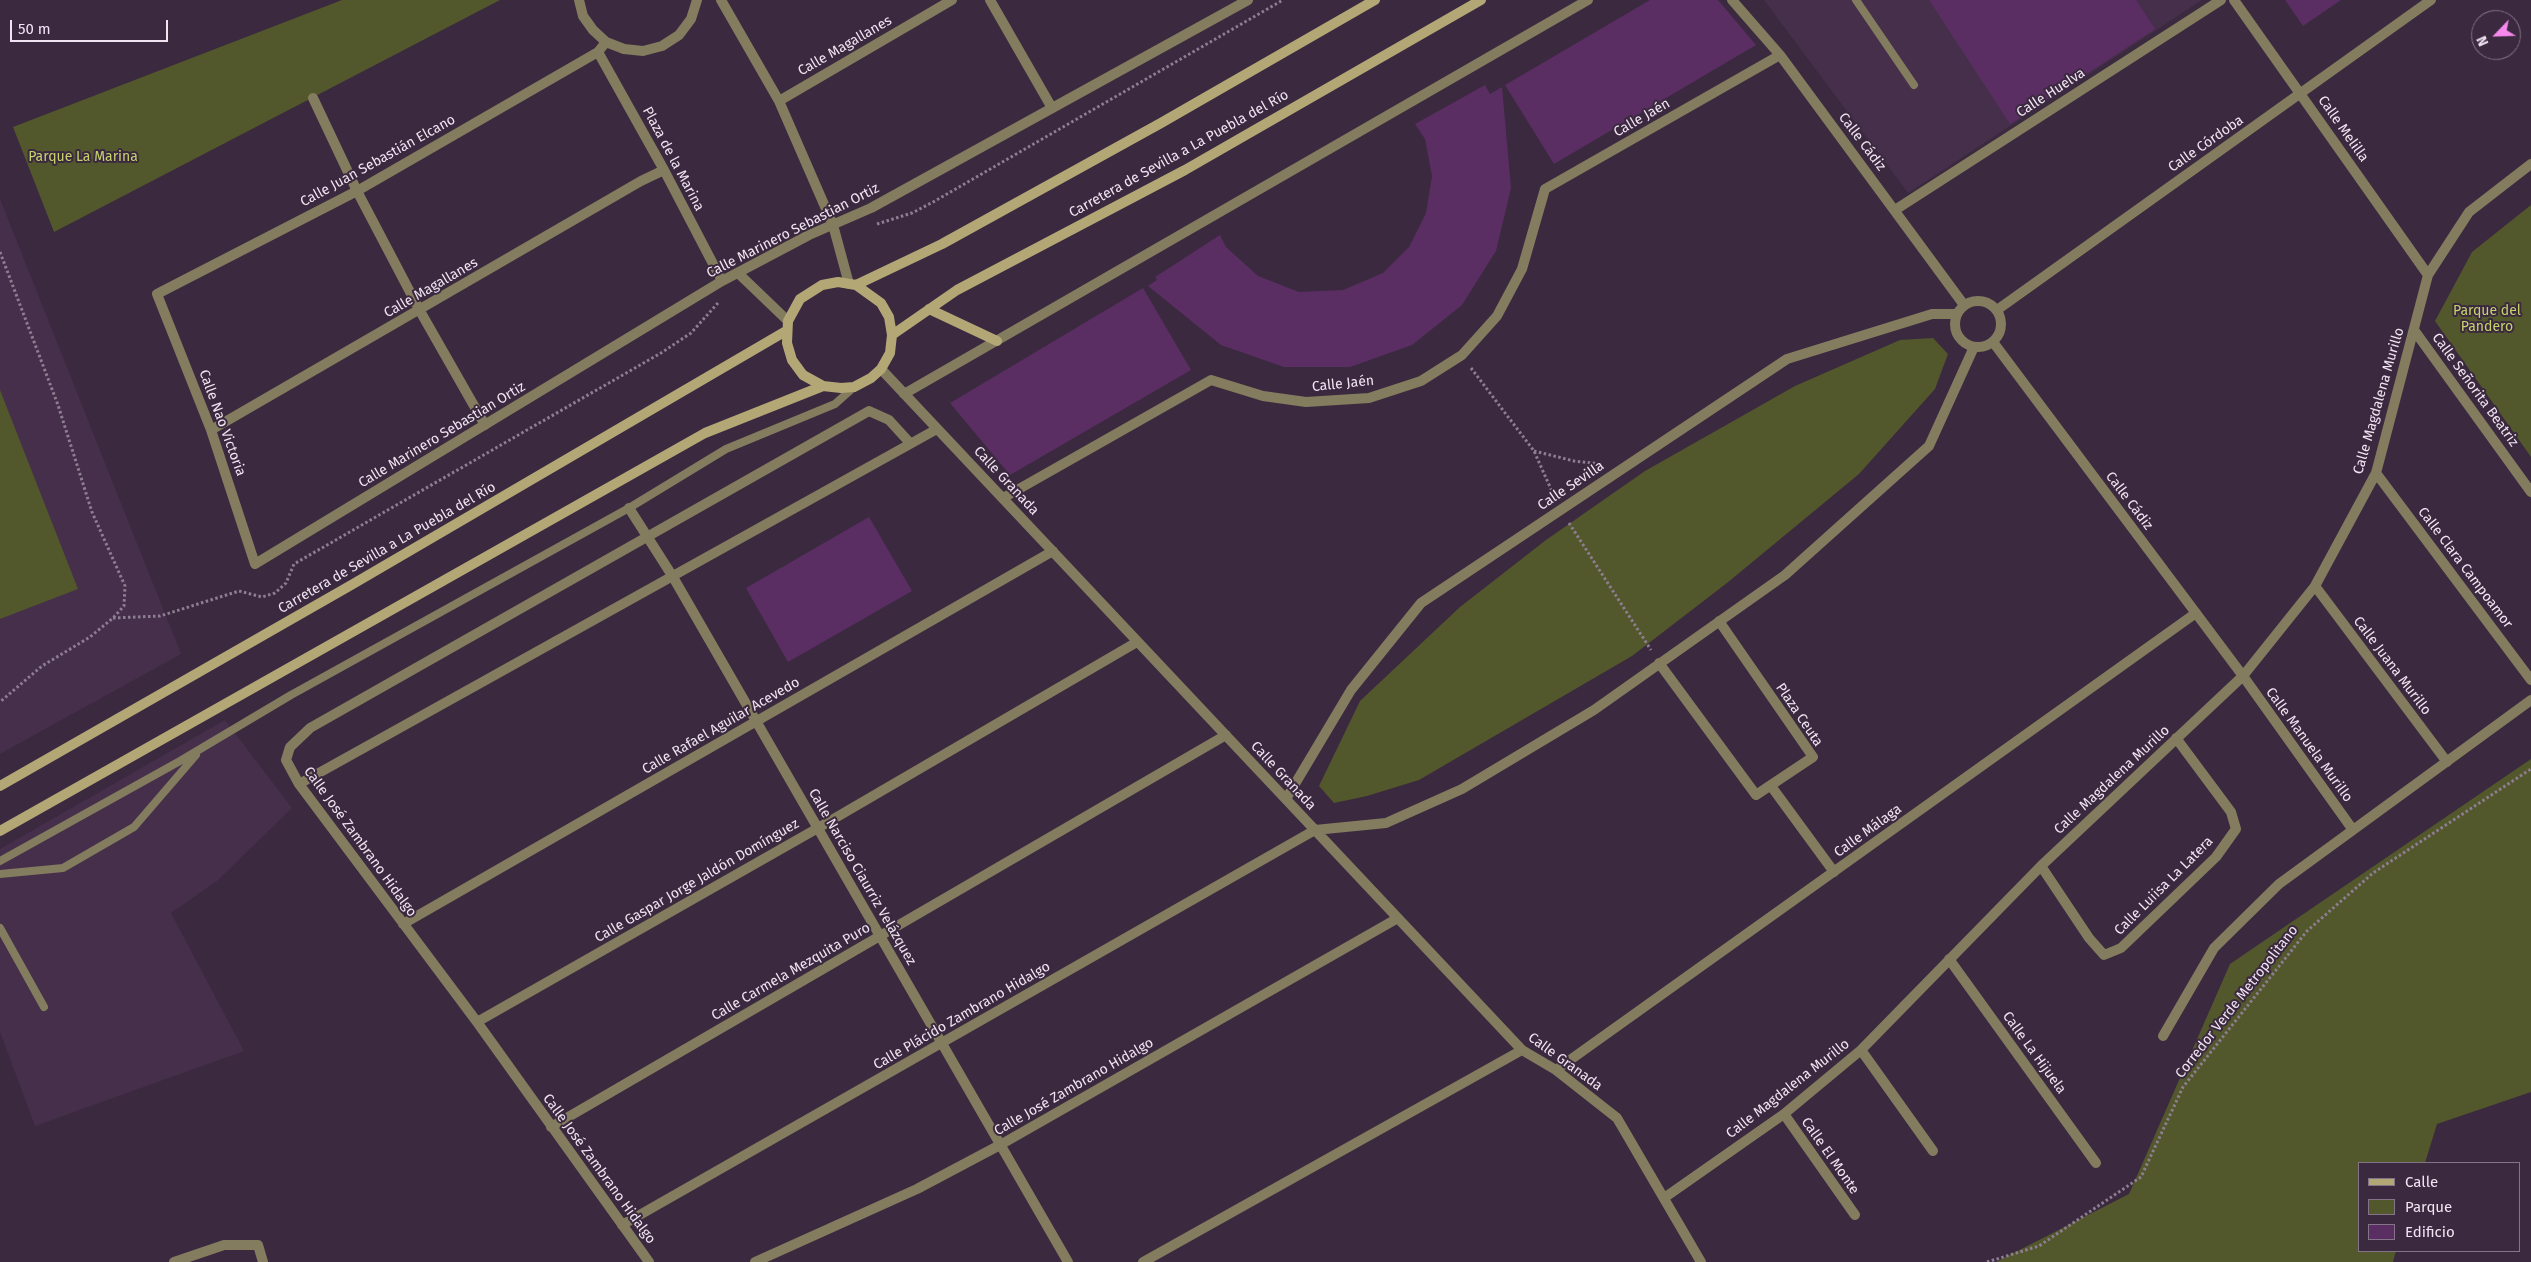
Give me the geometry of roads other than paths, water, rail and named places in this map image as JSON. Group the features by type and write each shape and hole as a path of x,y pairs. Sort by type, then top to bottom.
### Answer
{"main road":[{"path":"852,284 942,244 1161,123 1375,0"},
{"name":"Carretera de Sevilla a La Puebla del Río","path":"892,335 957,290 1185,170 1481,0"},
{"path":"838,282 852,284 873,295 881,303 889,317 892,335 890,353 880,369 871,378 854,386 841,388 823,386 803,374 792,360 787,342 787,326 800,299 822,285 838,282"},
{"path":"929,309 997,340"},
{"name":"Carretera de Sevilla a La Puebla del Río","path":"0,786 345,589 787,326"},
{"path":"0,831 706,433 823,386"}],"street":[{"path":"579,0 583,16 593,30 606,42 624,49 643,51 662,46 679,35 691,19 697,0"},
{"path":"721,0 778,101 834,225 852,284"},
{"name":"Calle Magallanes","path":"778,101 952,0"},
{"path":"990,0 1052,108"},
{"name":"Calle Marinero Sebastian Ortiz","path":"256,564 722,281 739,274 810,235 871,208 1248,0"},
{"path":"904,394 1588,0"},
{"name":"Calle Cádiz","path":"1732,0 1780,55 1964,306"},
{"name":"Calle Huelva","path":"1895,210 2221,0"},
{"name":"Calle Melilla","path":"2234,0 2428,275"},
{"name":"Calle Córdoba","path":"1997,310 2431,0"},
{"name":"Calle Juan Sebastián Elcano","path":"157,294 357,191 598,52 606,42"},
{"name":"Plaza de la Marina","path":"598,52 664,170 722,281"},
{"name":"Calle Jaén","path":"1002,498 1211,380 1263,396 1306,402 1369,398 1421,381 1462,355 1497,316 1522,269 1545,189 1780,55"},
{"path":"313,98 357,191 420,311 485,425"},
{"name":"Calle Magdalena Murillo","path":"1664,1198 1784,1114 1861,1050 2041,866 2242,676 2315,586 2376,473 2428,275 2469,212 2531,164"},
{"name":"Calle Magallanes","path":"212,430 420,311 640,181 664,170"},
{"path":"739,274 787,326"},
{"name":"Calle Nao Victoria","path":"157,294 212,430 256,564"},
{"path":"1975,301 1988,303 1997,310 2001,321 2000,332 1993,342 1984,346 1974,347 1962,340 1955,328 1957,314 1964,306 1975,301"},
{"name":"Calle Sevilla","path":"1286,799 1351,690 1421,603 1787,359 1932,314 1957,314"},
{"name":"Calle Señorita Beatriz","path":"2414,330 2531,492"},
{"name":"Calle Cádiz","path":"1993,342 2242,676"},
{"path":"1315,830 1386,823 1462,789 1594,710 1785,575 1929,446 1974,347"},
{"name":"Calle Granada","path":"880,369 1522,1050 1556,1070 1618,1118 1701,1262"},
{"name":"Calle José Zambrano Hidalgo","path":"649,1262 477,1022 299,784 286,760 290,747 310,728 870,411 889,420 910,443"},
{"path":"299,784 937,429"},
{"name":"Calle Clara Campoamor","path":"2376,473 2531,680"},
{"name":"Calle Narciso Ciaurriz Velázquez","path":"629,508 673,577 1068,1262"},
{"name":"Calle Rafael Aguilar Acevedo","path":"403,924 1052,551"},
{"name":"Calle Juana Murillo","path":"2315,586 2447,762"},
{"name":"Calle Málaga","path":"1556,1070 2196,613"},
{"name":"Plaza Ceuta","path":"1660,663 1756,795 1771,786 1812,757 1719,622"},
{"name":"Calle Gaspar Jorge Jaldón Domínguez","path":"477,1022 818,828 1137,642"},
{"name":"Calle Manuela Murillo","path":"2242,676 2353,830"},
{"path":"2163,1036 2214,948 2280,884 2531,700"},
{"name":"Calle Carmela Mezquita Puro","path":"551,1127 1226,735"},
{"name":"Calle Luiisa La Latera","path":"2041,866 2089,938 2104,955 2121,948 2216,857 2236,829 2231,812 2176,738"},
{"path":"1771,786 1834,872"},
{"name":"Calle Plácido Zambrano Hidalgo","path":"622,1225 1315,830"},
{"name":"Calle José Zambrano Hidalgo","path":"755,1262 917,1189 1000,1145 1398,918"},
{"name":"Calle La Hijuela","path":"1950,959 2096,1163"},
{"path":"1143,1262 1522,1050"},
{"path":"1861,1050 1933,1152"},
{"name":"Calle El Monte","path":"1784,1114 1855,1215"},
{"path":"174,1262 224,1245 258,1245 263,1262"}],"lane":[{"path":"1856,0 1914,86"},
{"path":"0,861 201,749 291,695 629,508 726,449 835,404 854,386"},
{"path":"0,874 63,868 134,827 201,749"},
{"path":"0,928 44,1007"}],"park label":[{"name":"Parque La Marina","path":"83,157"},
{"name":"Parque del Pandero","path":"2487,320"}]}
